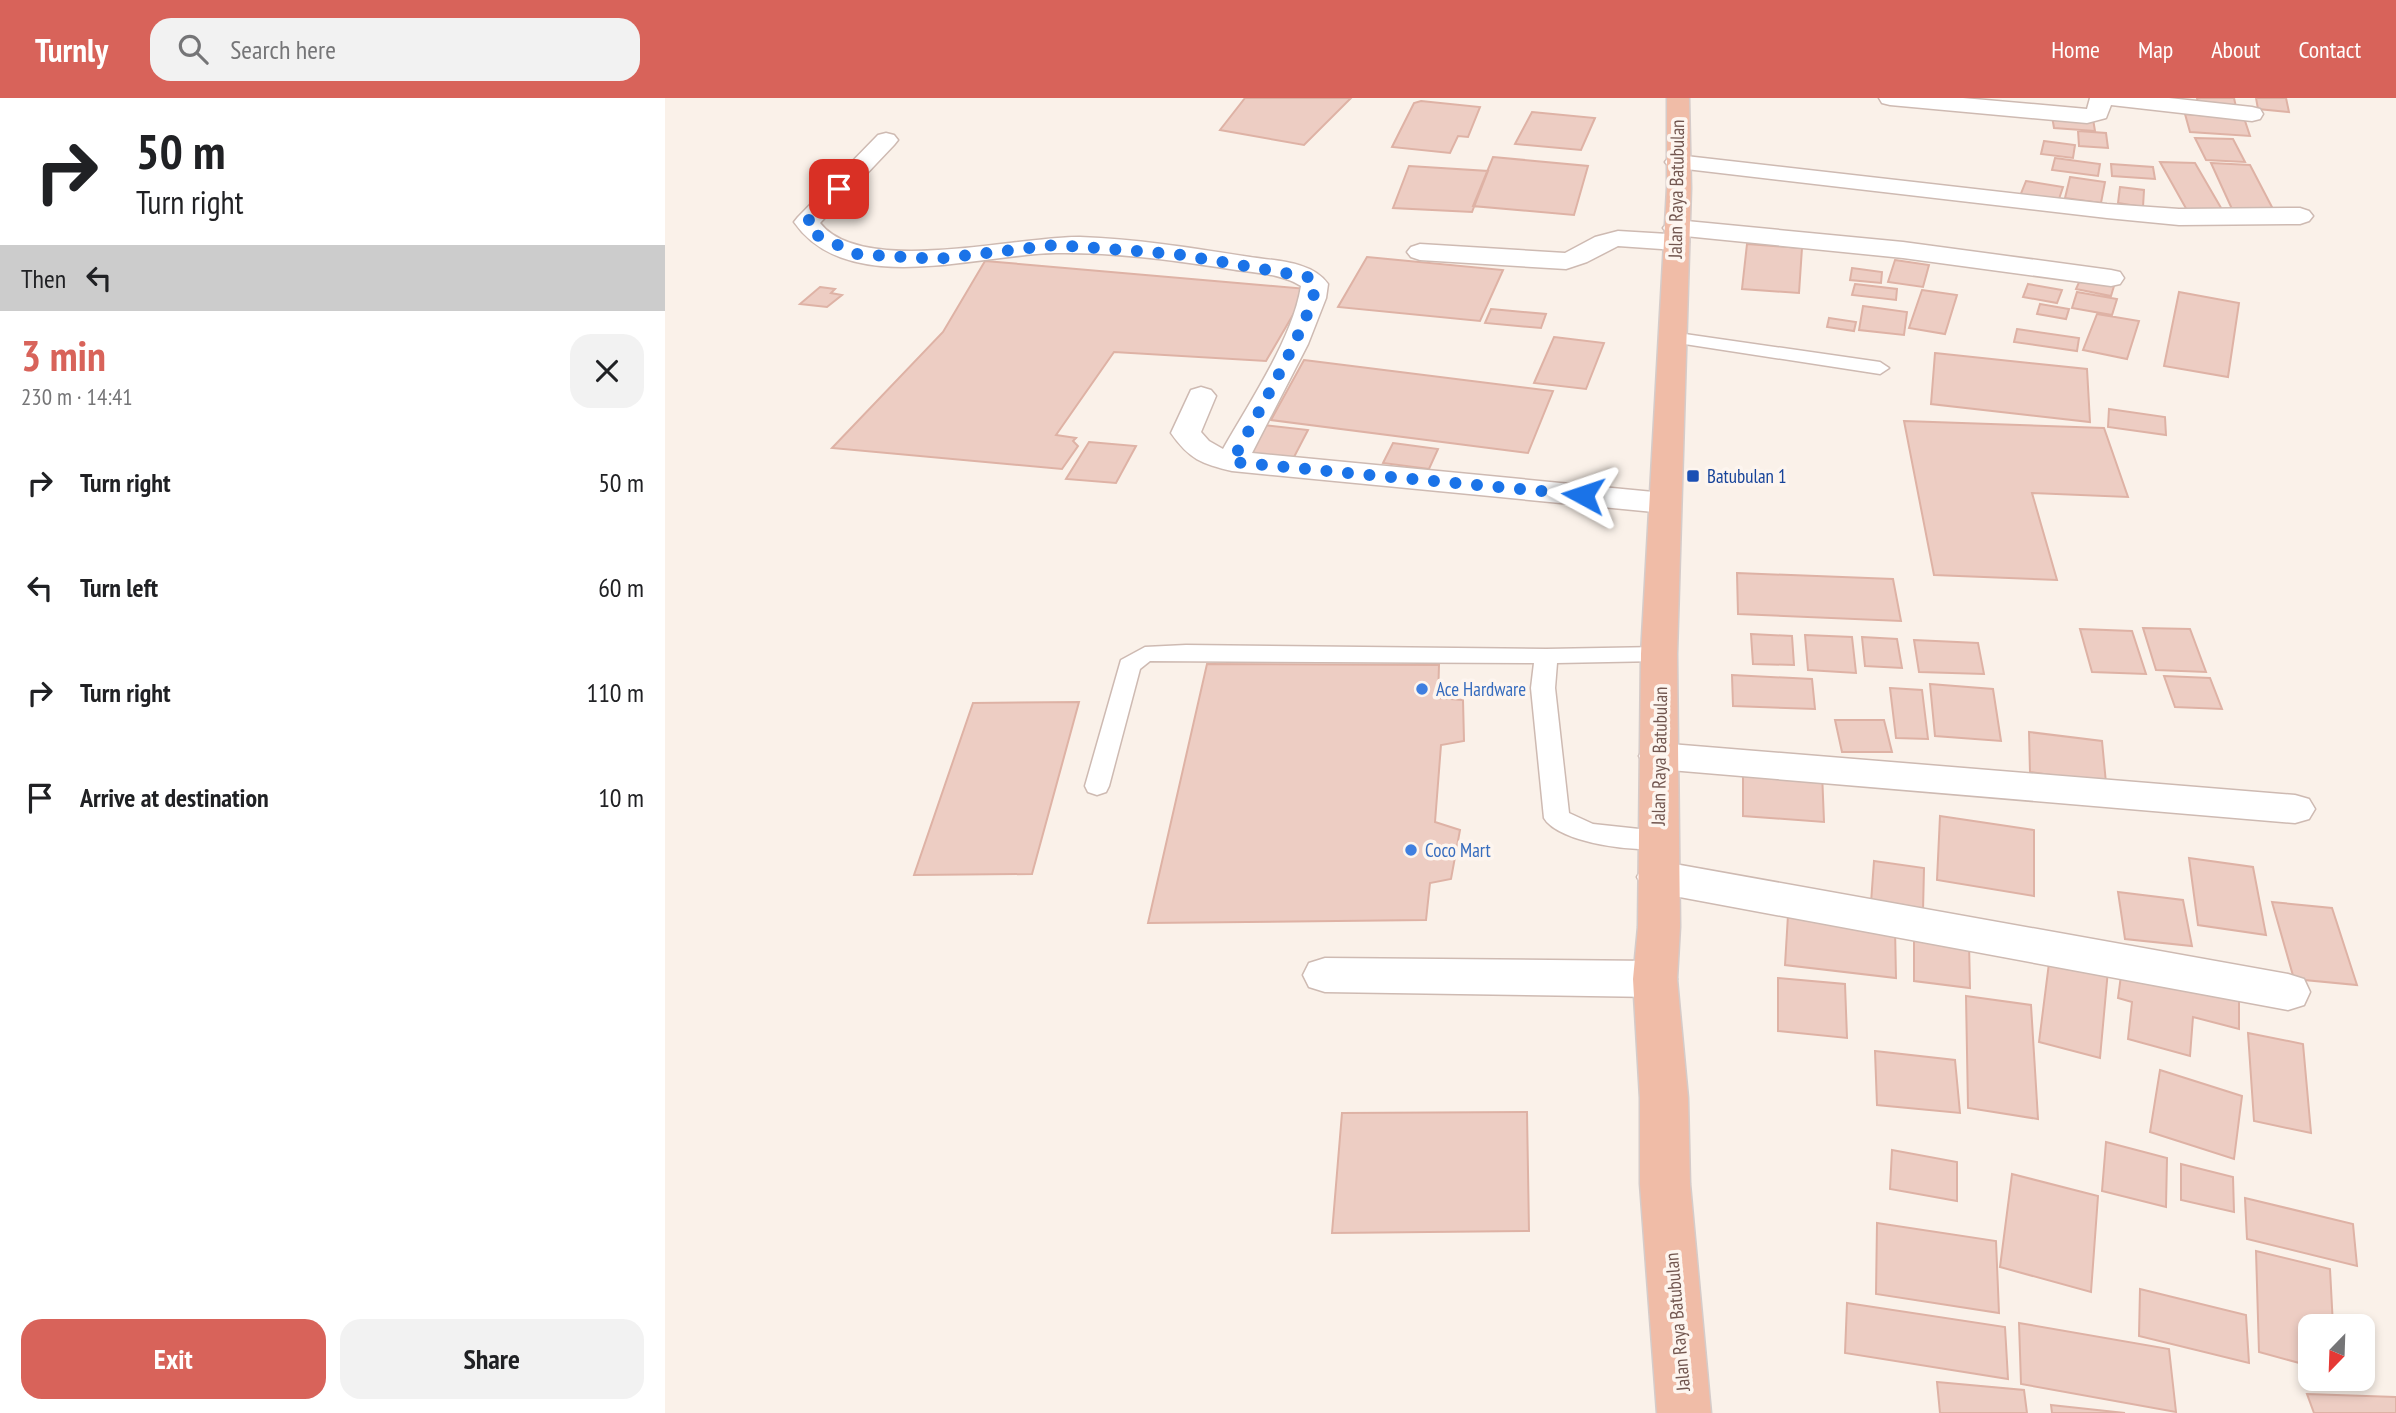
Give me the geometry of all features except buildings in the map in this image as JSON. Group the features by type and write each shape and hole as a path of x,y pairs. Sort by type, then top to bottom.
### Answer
{"highway":[{"name":"Jalan Raya Batubulan","path":"1677,98 1679,188 1664,503 1665,568 1659,654 1659,927 1655,979 1664,1098 1665,1184 1685,1413"}],"street":[{"path":"1890,98 2087,116 2098,113 2101,98"},
{"path":"2109,98 2252,114"},
{"path":"886,140 807,222 812,233 857,254 936,259 1030,246 1097,247 1168,253 1280,270 1308,277 1315,284 1316,291 1306,320 1232,462"},
{"path":"1677,162 2107,211 2179,217 2300,216"},
{"path":"1420,252 1566,261 1580,258 1609,240 1676,235 1903,250 2111,278"},
{"path":"1201,396 1186,433 1198,449 1232,462 1664,503"},
{"path":"1658,756 2295,809"},
{"path":"1658,859 2288,992"},
{"path":"1325,975 1655,979"}],"lane":[{"path":"1671,337 1880,368"},
{"path":"1097,786 1129,665 1145,654 1659,654"},
{"path":"1546,656 1543,688 1557,818 1571,828 1658,859"}],"place":[{"name":"Batubulan 1","path":"1693,476"},
{"name":"Ace Hardware","path":"1422,689"},
{"name":"Coco Mart","path":"1411,850"}],"route":[{"path":"839,189 807,222 812,233 857,254 936,259 1030,246 1097,247 1176,254 1308,277 1315,284 1316,291 1306,320 1232,462 1583,495"}]}
